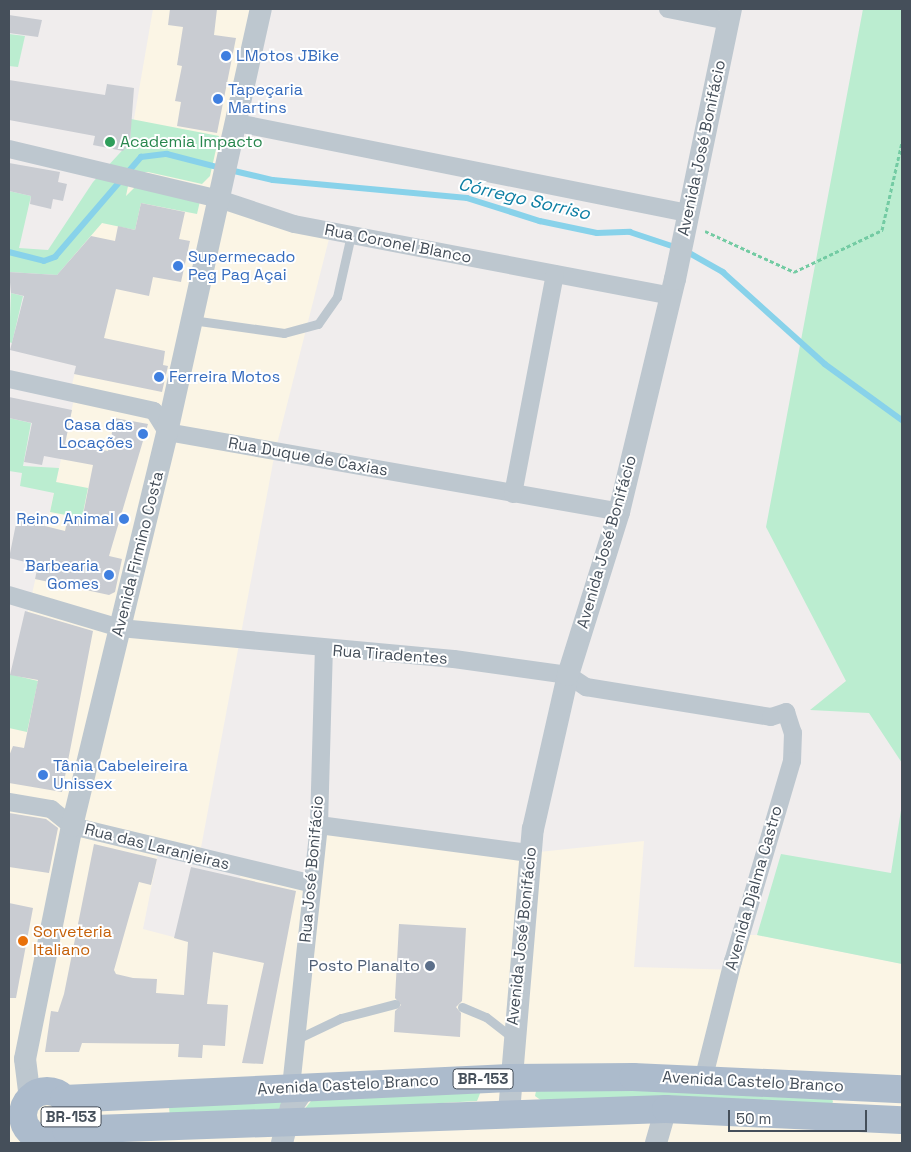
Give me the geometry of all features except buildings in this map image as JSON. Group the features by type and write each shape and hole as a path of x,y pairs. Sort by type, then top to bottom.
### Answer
{"main road":[{"name":"Avenida Castelo Branco","path":"902,1089 704,1080 510,1078 64,1098 47,1092 19,1099 23,1114 18,1131 42,1139 66,1130 284,1133 509,1112 666,1109 902,1120"},
{"path":"871,1118 875,1088"},
{"name":"BR-153","path":"64,1098 71,1120 66,1130"}],"street":[{"name":"Avenida Firmino Costa","path":"19,1099 25,1059 72,826 168,432 261,9"},
{"path":"668,9 729,15"},
{"name":"Avenida José Bonifácio","path":"509,1112 512,1036 529,853 568,676 619,512 673,287 729,15"},
{"path":"237,123 686,224"},
{"name":"Rua Coronel Blanco","path":"9,149 108,170 130,177 221,193 294,224 555,274 673,287"},
{"path":"513,494 555,274"},
{"path":"9,379 154,411 168,432"},
{"name":"Rua Duque de Caxias","path":"168,432 619,512"},
{"name":"Rua Tiradentes","path":"9,595 120,628 324,650 454,659 568,676 586,687 771,717"},
{"name":"Rua José Bonifácio","path":"303,1086 297,1039 310,884 319,824 324,650"},
{"name":"Avenida Djalma Castro","path":"704,1080 733,961 792,761 793,733 786,712 771,717"},
{"name":"Rua das Laranjeiras","path":"9,802 51,809 72,826 310,884"},
{"path":"319,824 529,853"},
{"path":"284,1133 303,1086"},
{"path":"656,1143 666,1109"}],"lane":[{"path":"192,320 284,333 318,324 337,297 351,235"},
{"path":"297,1039 341,1018 395,1004"},
{"path":"462,1007 486,1016 512,1036"}],"path":[{"path":"686,224 734,242 760,260 794,272 882,230 902,142"}],"shaded area":[{"path":"153,9 261,9 220,199 331,231 275,452 200,853 160,844 143,929 223,950 243,865 313,882 326,831 529,853 644,841 634,967 739,970 749,935 902,964 902,1143 9,1143 9,683 31,599 75,394 70,393 100,267 70,260 78,232 130,142"}],"green space":[{"path":"863,9 902,9 902,763 869,713 810,710 846,681 766,527"},
{"path":"9,34 25,36 18,67 9,66"},
{"path":"131,119 219,136 210,176 202,184 148,172 132,173 129,181 126,196 135,187 200,201 197,214 141,203 135,230 102,223 57,275 9,272 9,191 31,196 19,248 48,250 93,182 130,142"},
{"path":"11,293 23,296 12,343 9,342"},
{"path":"9,418 31,423 23,466 59,468 56,482 88,488 82,518 50,512 54,493 20,486 22,473 9,471"},
{"path":"9,674 38,681 27,732 9,728"},
{"path":"902,804 902,964 757,935 781,854 891,873"},
{"path":"683,1089 832,1098 833,1102 830,1106 542,1101 535,1096 536,1091"},
{"path":"481,1091 477,1101 303,1111 311,1101"},
{"path":"283,1101 278,1114 170,1118 169,1107"}],"waterway":[{"name":"Córrego Sorriso","path":"9,252 44,261 55,257 141,157 167,154 221,168"},
{"name":"Córrego Sorriso","path":"230,170 273,180 467,198 540,221 597,233 630,232 678,248"},
{"name":"Córrego Sorriso","path":"686,251 723,272 825,364 902,420"}],"place":[{"name":"LMotos JBike","path":"226,56"},
{"name":"Tapeçaria Martins","path":"218,99"},
{"name":"Academia Impacto","path":"110,142"},
{"name":"Supermecado Peg Pag Açai","path":"178,266"},
{"name":"Ferreira Motos","path":"159,377"},
{"name":"Casa das Locações","path":"143,434"},
{"name":"Reino Animal","path":"124,519"},
{"name":"Barbearia Gomes","path":"109,575"},
{"name":"Tânia Cabeleireira Unissex","path":"43,775"},
{"name":"Sorveteria Italiano","path":"23,941"},
{"name":"Posto Planalto","path":"430,966"}]}
